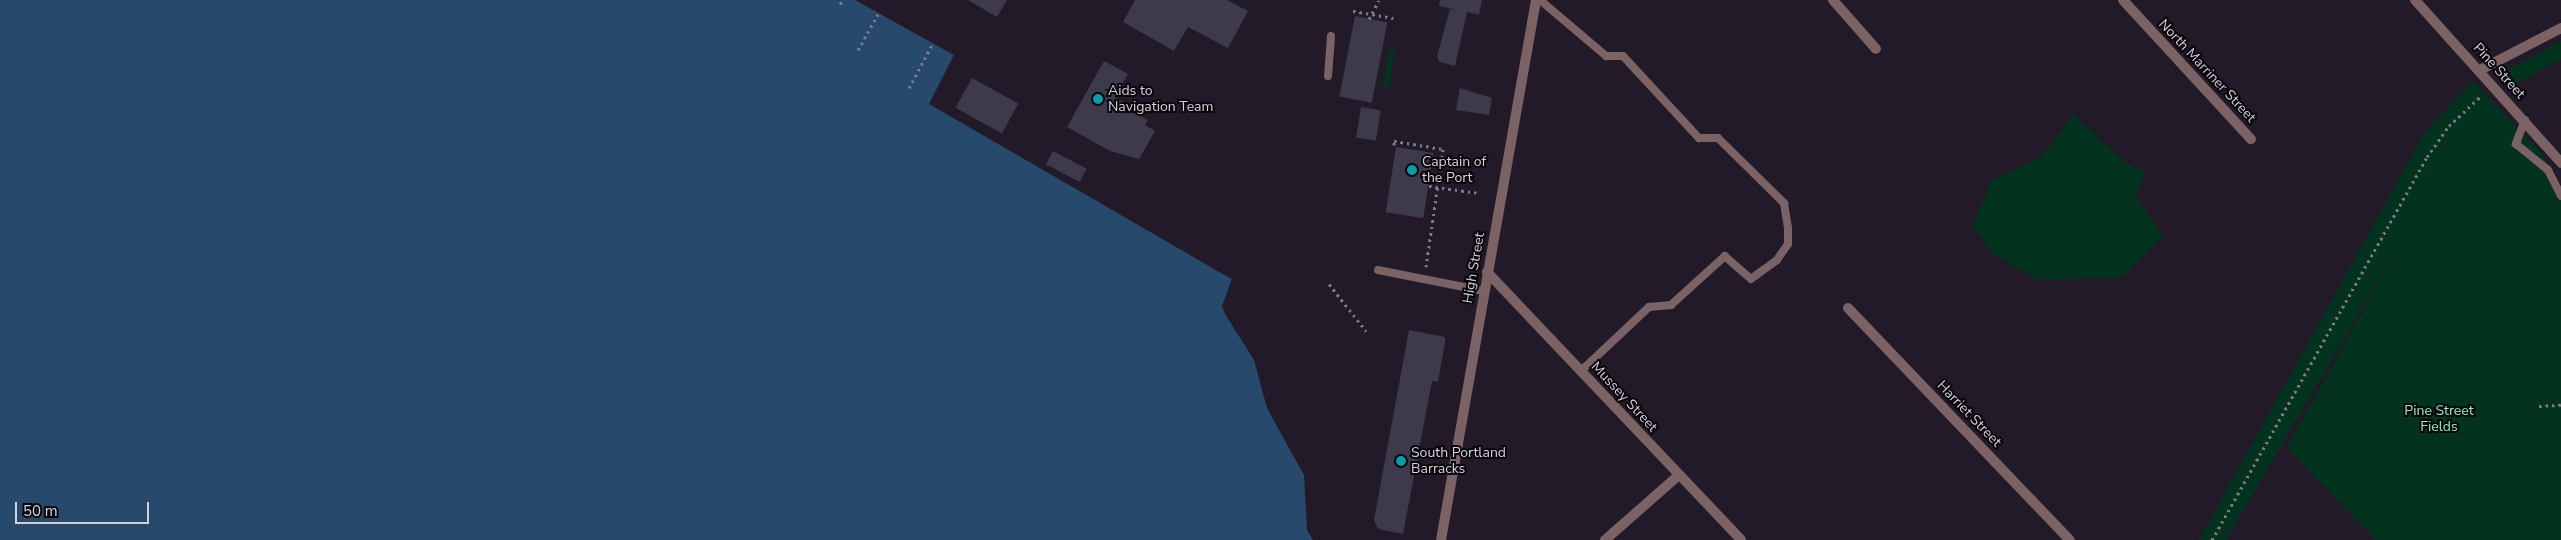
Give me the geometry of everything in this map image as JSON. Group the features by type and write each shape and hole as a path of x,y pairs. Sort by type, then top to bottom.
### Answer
{"street":[{"name":"High Street","path":"1441,540 1536,0"},
{"path":"1833,0 1876,49"},
{"name":"North Marriner Street","path":"2123,0 2251,139"},
{"name":"Pine Street","path":"2415,0 2525,120 2561,163"},
{"path":"2480,70 2561,28"},
{"name":"Mussey Street","path":"1487,272 1741,540"},
{"name":"Harriet Street","path":"1848,308 2070,540"},
{"path":"1605,540 1679,475"}],"lane":[{"path":"1540,0 1606,56 1623,56 1699,138 1718,138 1784,203 1788,228 1788,244 1777,260 1751,279 1725,256 1671,305 1648,307 1581,371"},
{"path":"1328,76 1331,36"},
{"path":"2525,120 2516,144 2548,170 2561,196"},
{"path":"1378,270 1484,291"}],"path":[{"path":"840,4 843,0"},
{"path":"1369,16 1379,0"},
{"path":"1353,11 1369,16 1393,18"},
{"path":"858,50 878,14"},
{"path":"909,88 933,43"},
{"path":"2212,540 2427,157 2448,126 2486,91"},
{"path":"1394,145 1394,141 1443,149 1426,267"},
{"path":"1429,186 1479,193"},
{"path":"1329,284 1366,331"},
{"path":"2539,406 2561,404"}],"green space":[{"path":"2561,41 2561,59 2514,85 2502,73"},
{"path":"1389,49 1395,50 1389,88 1383,88"},
{"name":"Pine Street Fields","path":"2473,81 2543,155 2561,190 2561,540 2376,540 2287,448 2398,247 2226,540 2199,540 2425,132"},
{"path":"2073,114 2124,162 2145,171 2135,196 2163,236 2122,277 2038,280 1992,253 1973,226 1991,181 2043,156"}],"water":[{"path":"0,0 1359,0 1221,273 1239,283 1236,314 1319,489 1315,499 1318,540 0,540"}],"pier":[{"path":"855,0 1361,0 1221,273 929,104 954,55"},
{"path":"1232,279 1239,283 1239,314 1319,489 1315,499 1320,540 1313,540 1307,530 1304,475 1267,408 1254,360 1222,306"}],"building":[{"path":"968,0 1007,0 997,17"},
{"path":"1135,0 1227,0 1248,11 1228,48 1188,27 1174,51 1123,22"},
{"path":"1440,0 1482,0 1479,15 1467,12 1455,66 1439,62 1437,56 1450,9 1458,10 1439,6"},
{"path":"1355,16 1387,22 1372,103 1339,96"},
{"path":"1104,61 1128,74 1115,97 1137,110 1135,113 1148,120 1145,125 1155,131 1139,159 1110,151 1067,127"},
{"path":"972,78 1018,104 1002,133 956,108"},
{"path":"1460,88 1492,98 1489,115 1456,110"},
{"path":"1361,107 1381,110 1376,141 1356,138"},
{"name":"Captain of the Port","path":"1396,147 1434,153 1423,218 1386,212"},
{"path":"1053,151 1087,169 1080,182 1046,164"},
{"name":"South Portland Barracks","path":"1409,330 1445,337 1445,343 1438,382 1432,381 1403,534 1378,529 1374,520"}],"place":[{"name":"Aids to Navigation Team","path":"1098,99"},
{"name":"Captain of the Port","path":"1412,170"},
{"name":"South Portland Barracks","path":"1401,461"}]}
